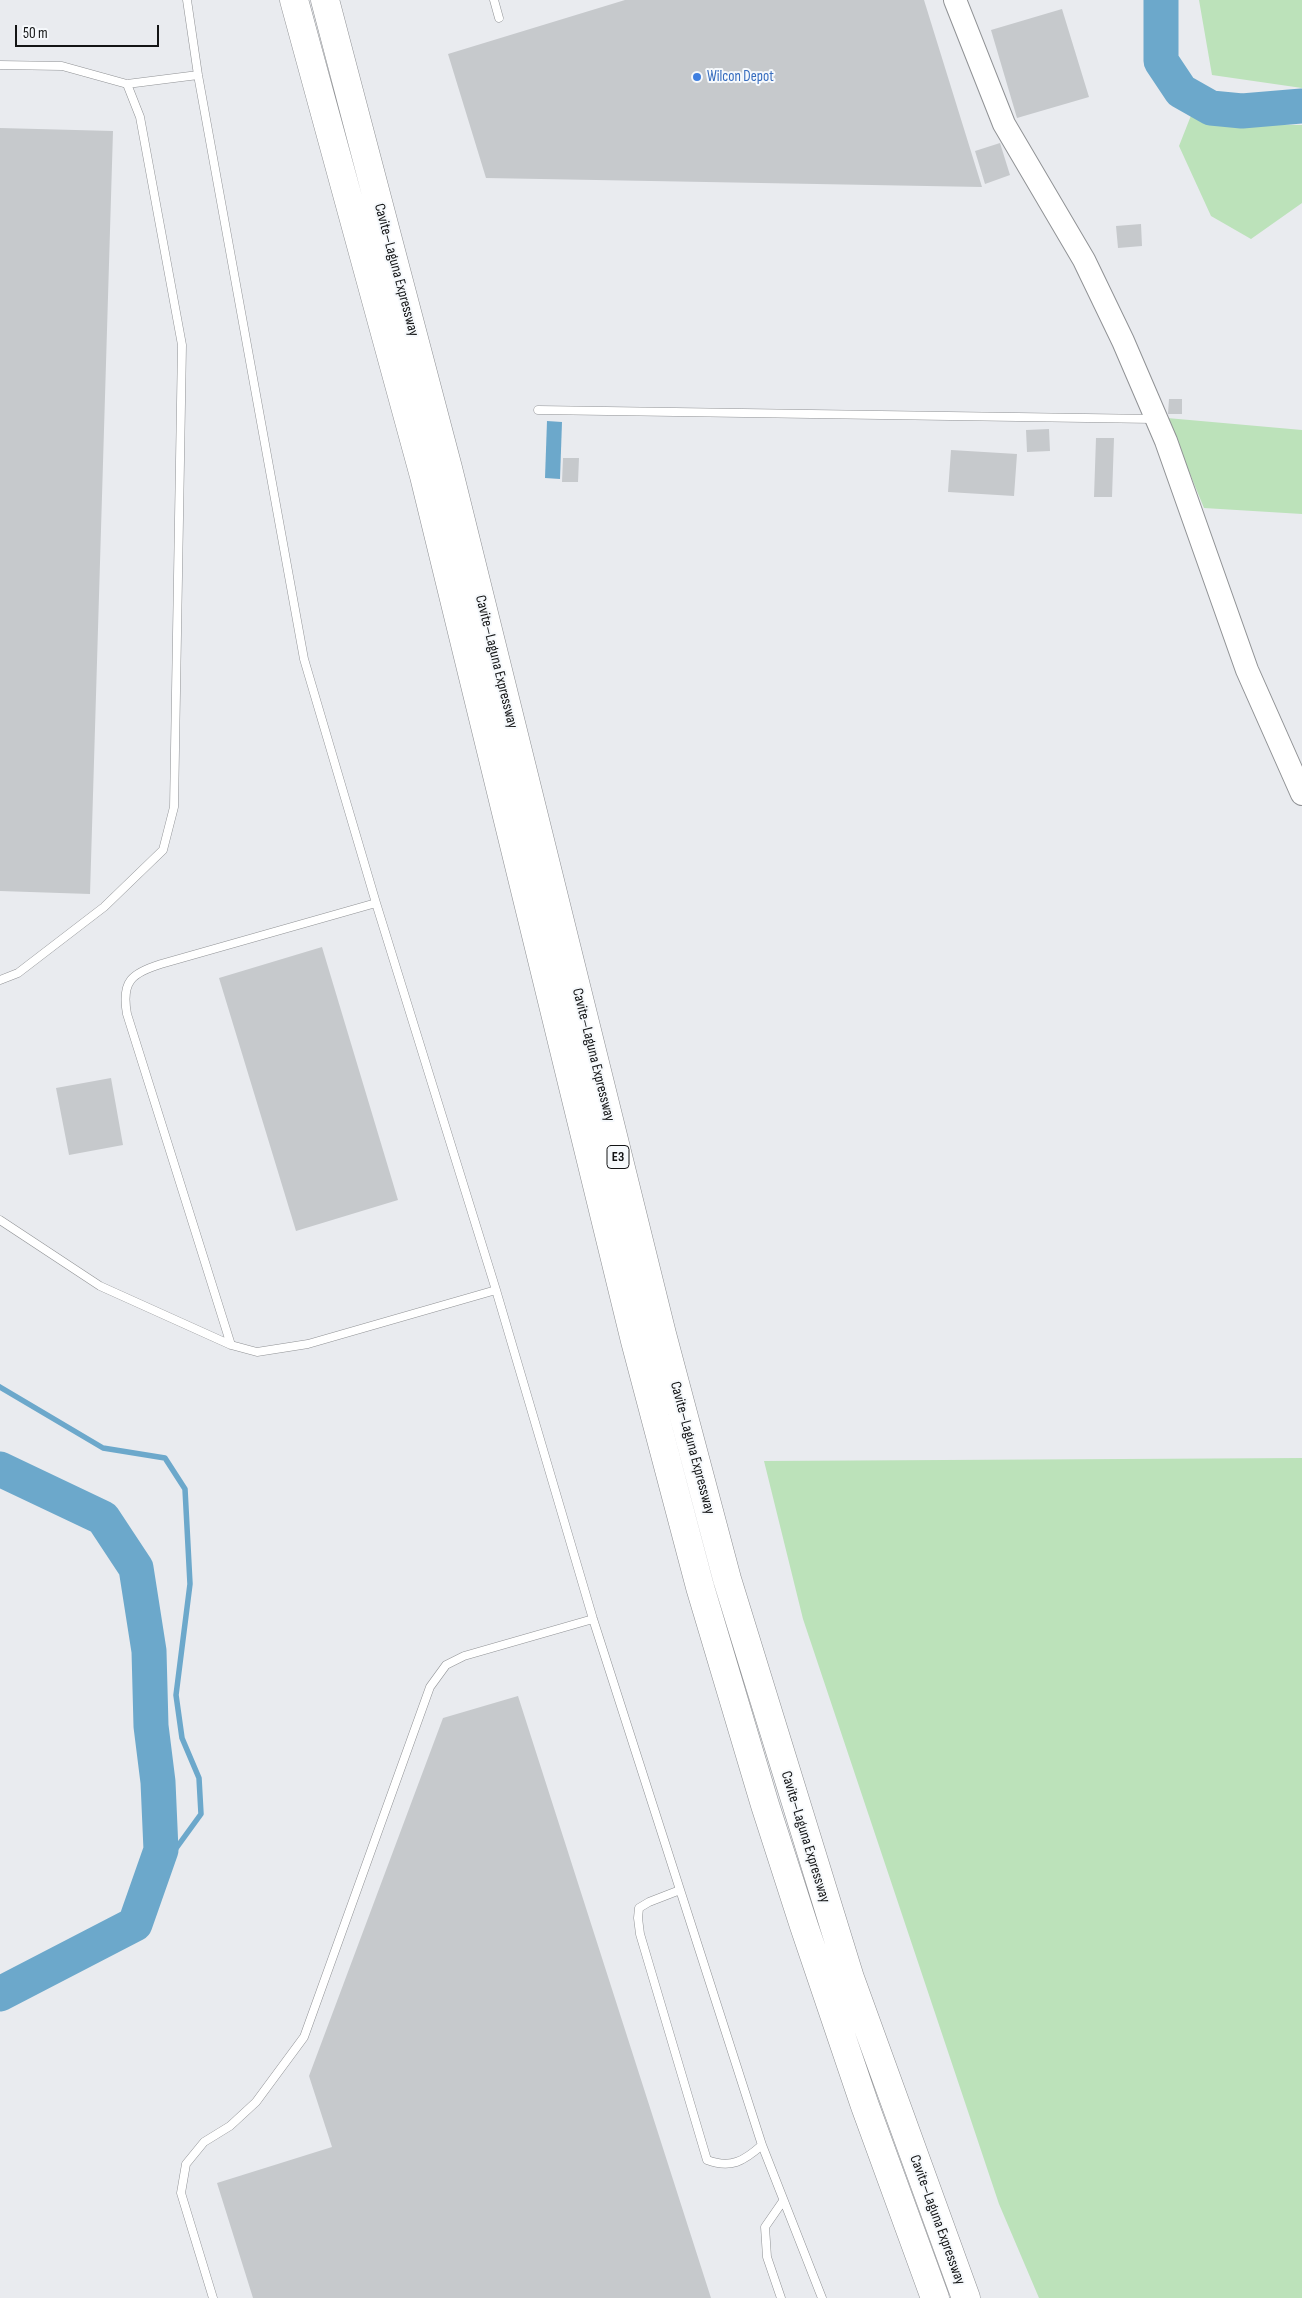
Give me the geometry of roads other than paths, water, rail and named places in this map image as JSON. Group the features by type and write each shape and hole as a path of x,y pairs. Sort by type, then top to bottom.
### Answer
{"highway":[{"name":"Cavite–Laguna Expressway","path":"294,0 424,476 635,1340 700,1587 765,1805 804,1926 864,2106 935,2298"},
{"name":"Cavite–Laguna Expressway","path":"325,0 448,468 662,1334 727,1579 850,1978 966,2298"}],"street":[{"path":"955,0 1004,124 1084,260 1123,341 1166,441 1247,670 1302,794"}],"lane":[{"path":"188,0 198,75 304,659 376,903 496,1290 593,1619 762,2145 822,2298"},
{"path":"494,0 499,18"},
{"path":"0,64 62,66 127,84 198,75"},
{"path":"0,980 18,973 104,907 163,850 174,807 182,345 140,117 127,84"},
{"path":"538,410 1156,420"},
{"path":"231,1345 127,1014 125,1002 127,984 133,976 145,969 376,903"},
{"path":"0,1220 100,1286 231,1345 257,1352 308,1344 496,1290"},
{"path":"213,2298 181,2193 186,2164 204,2142 230,2126 256,2102 304,2037 430,1687 446,1665 464,1656 593,1619"},
{"path":"680,1890 639,1908 638,1918 640,1934 707,2160 719,2164 730,2164 747,2158 762,2145"},
{"path":"781,2298 767,2257 766,2227 783,2201"}],"water":[{"path":"547,421 562,422 560,479 545,478"}],"waterway":[{"path":"1161,0 1161,61 1181,91 1211,108 1242,111 1302,106"},
{"path":"0,1387 103,1448 165,1458 185,1489 190,1584 176,1695 182,1738 199,1778 201,1814 148,1887"},
{"path":"0,1469 103,1518 136,1568 149,1651 151,1726 158,1782 161,1850 135,1924 0,1994"}],"place":[{"name":"Wilcon Depot","path":"697,77"}]}
